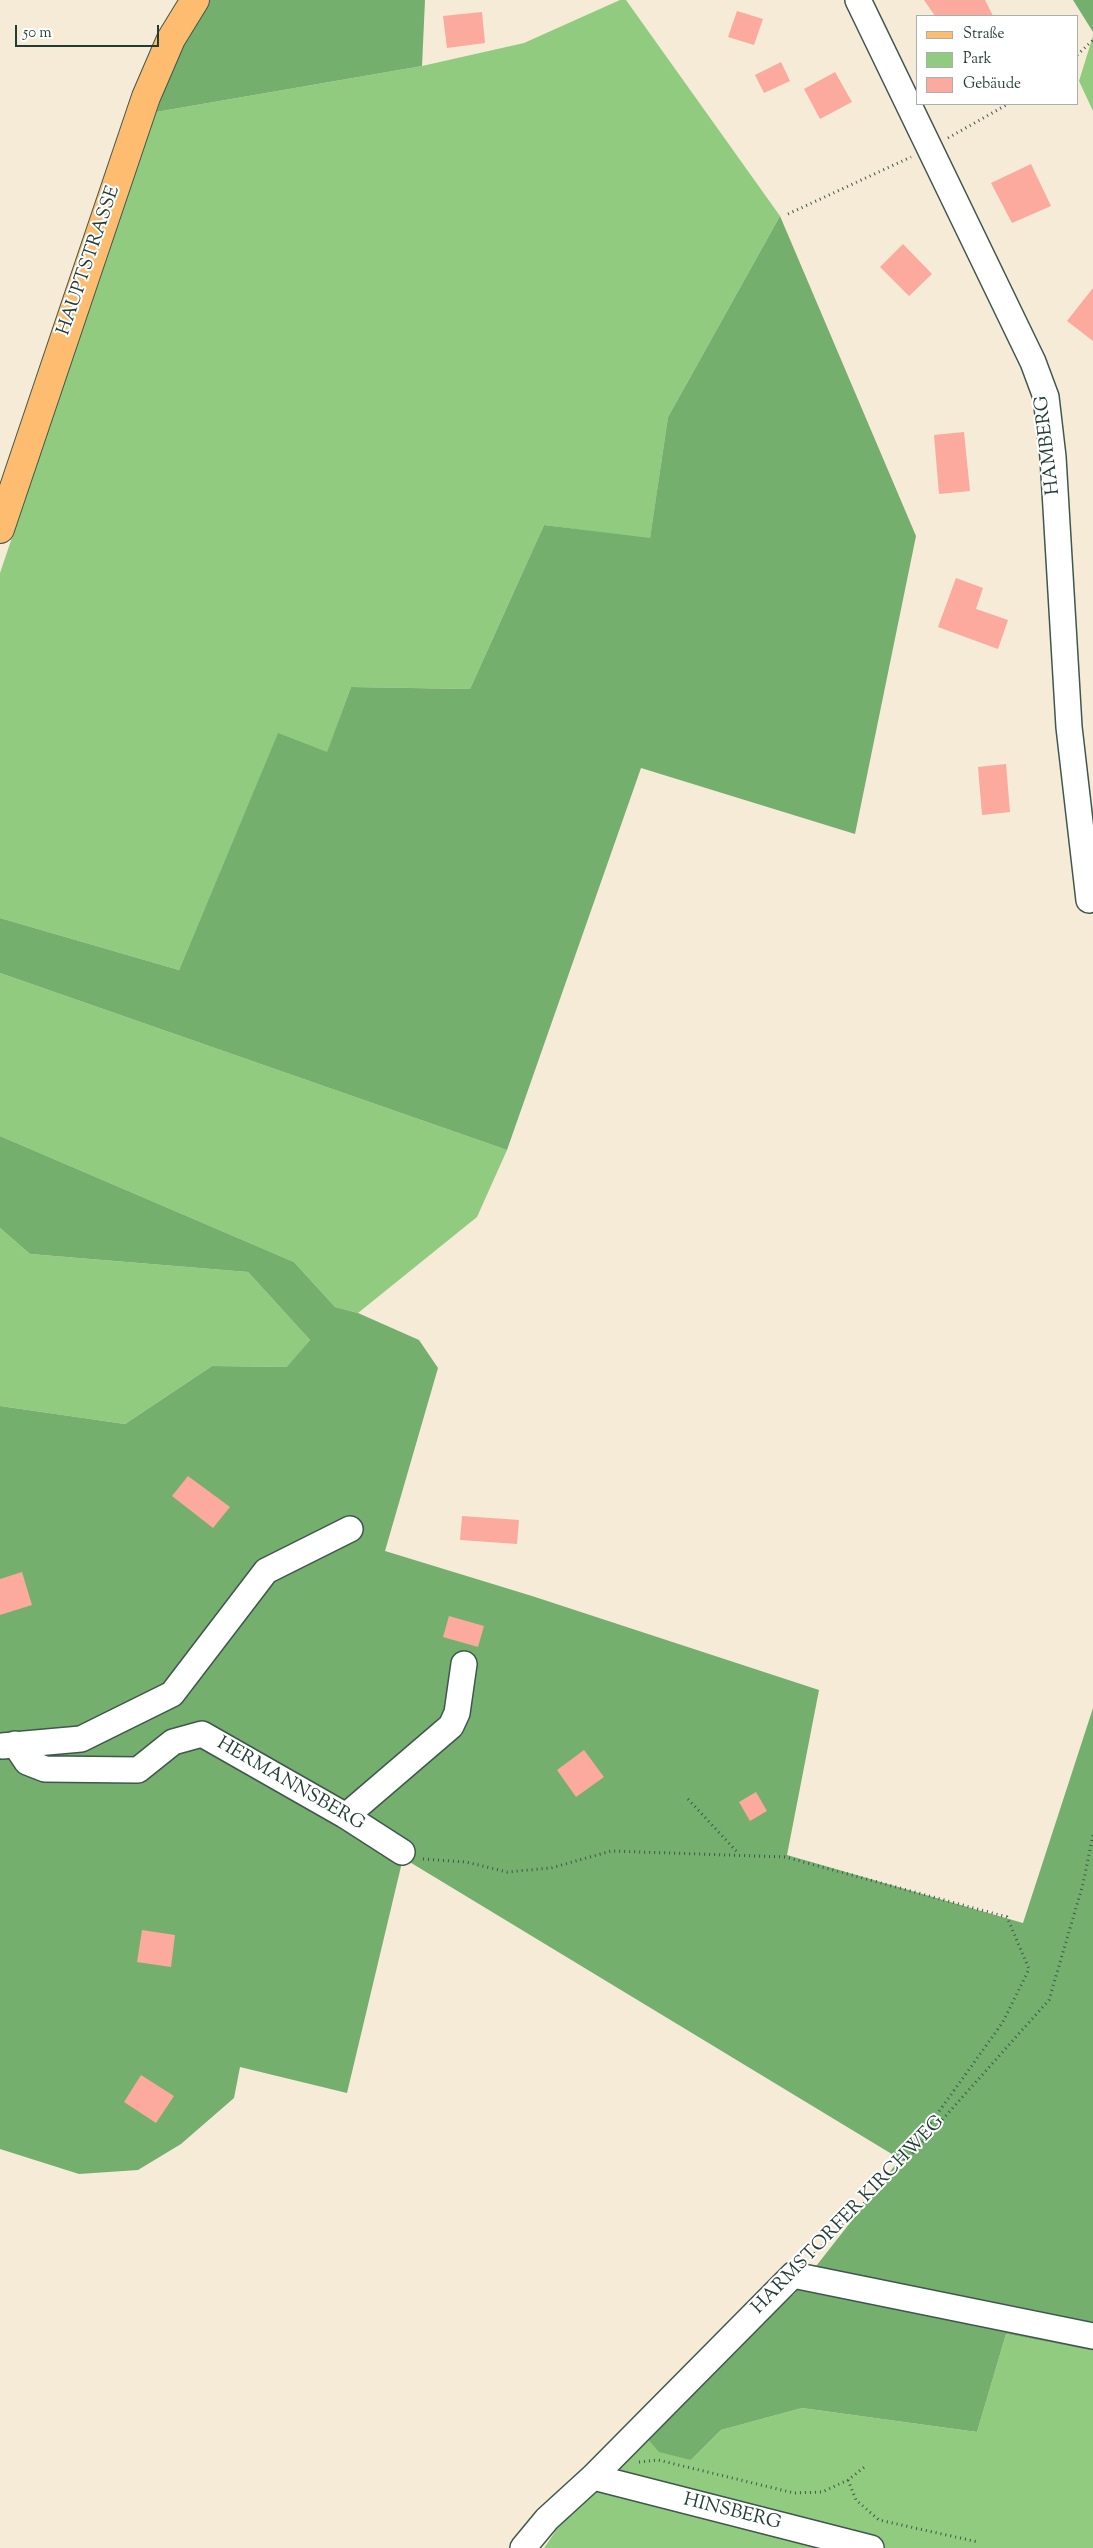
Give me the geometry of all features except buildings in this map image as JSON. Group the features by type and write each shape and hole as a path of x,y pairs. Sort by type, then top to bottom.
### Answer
{"main road":[{"name":"HAUPTSTRASSE","path":"0,529 4,499 146,97 171,39 195,0"}],"street":[{"name":"HAMBERG","path":"858,0 1033,362 1046,397 1053,457 1069,726 1089,900"},
{"name":"HERMANNSBERG","path":"7,1746 81,1739 172,1694 266,1571 350,1528"},
{"path":"346,1816 451,1726 457,1713 464,1664"},
{"name":"HERMANNSBERG","path":"7,1746 27,1762 45,1768 138,1770 173,1742 202,1734 346,1816 402,1852"},
{"path":"793,2275 1093,2336"},
{"name":"HARMSTORFER KIRCHWEG","path":"523,2548 547,2519 602,2480 793,2275"},
{"name":"HINSBERG","path":"602,2480 871,2548"}],"path":[{"path":"1078,54 1093,40"},
{"path":"788,214 931,148 1006,105"},
{"path":"688,1798 740,1855"},
{"name":"HARMSTORFER KIRCHWEG","path":"793,2275 897,2170 1049,2000 1083,1884 1093,1835"},
{"path":"402,1852 430,1861 466,1862 507,1872 552,1868 611,1851 785,1857 1007,1917 1029,1969 1003,2022 897,2170"},
{"path":"602,2480 636,2462 658,2460 794,2493 822,2492 848,2480 867,2465"},
{"path":"848,2480 856,2500 879,2520 978,2542"}],"green space":[{"path":"210,0 425,0 422,66 156,112 186,34"},
{"path":"620,0 626,0 780,216 668,417 650,539 544,525 470,689 351,687 327,753 278,734 179,970 0,918 0,573 156,112 422,66 524,43"},
{"path":"1073,0 1093,0 1093,32"},
{"path":"1093,36 1093,111 1079,81"},
{"path":"780,216 916,536 855,834 641,768 507,1150 0,973 0,918 179,970 278,733 327,752 351,687 470,689 544,525 650,538 668,417"},
{"path":"0,973 507,1150 477,1217 358,1313 335,1307 294,1262 0,1136"},
{"path":"0,1136 294,1262 335,1307 358,1313 419,1340 438,1368 385,1551 532,1596 819,1690 787,1855 1023,1923 1093,1708 1093,2351 1006,2334 977,2432 802,2408 721,2430 691,2460 659,2452 641,2431 795,2293 900,2159 403,1858 347,2093 240,2067 234,2098 181,2144 138,2170 79,2174 0,2149 0,1406 125,1424 212,1366 287,1367 310,1340 248,1272 30,1254 0,1228"},
{"path":"0,1228 30,1254 248,1272 310,1340 288,1367 212,1366 125,1424 0,1406"},
{"path":"1006,2334 1093,2351 1093,2548 544,2548 588,2483 641,2431 691,2460 721,2430 802,2408 977,2432"}]}
